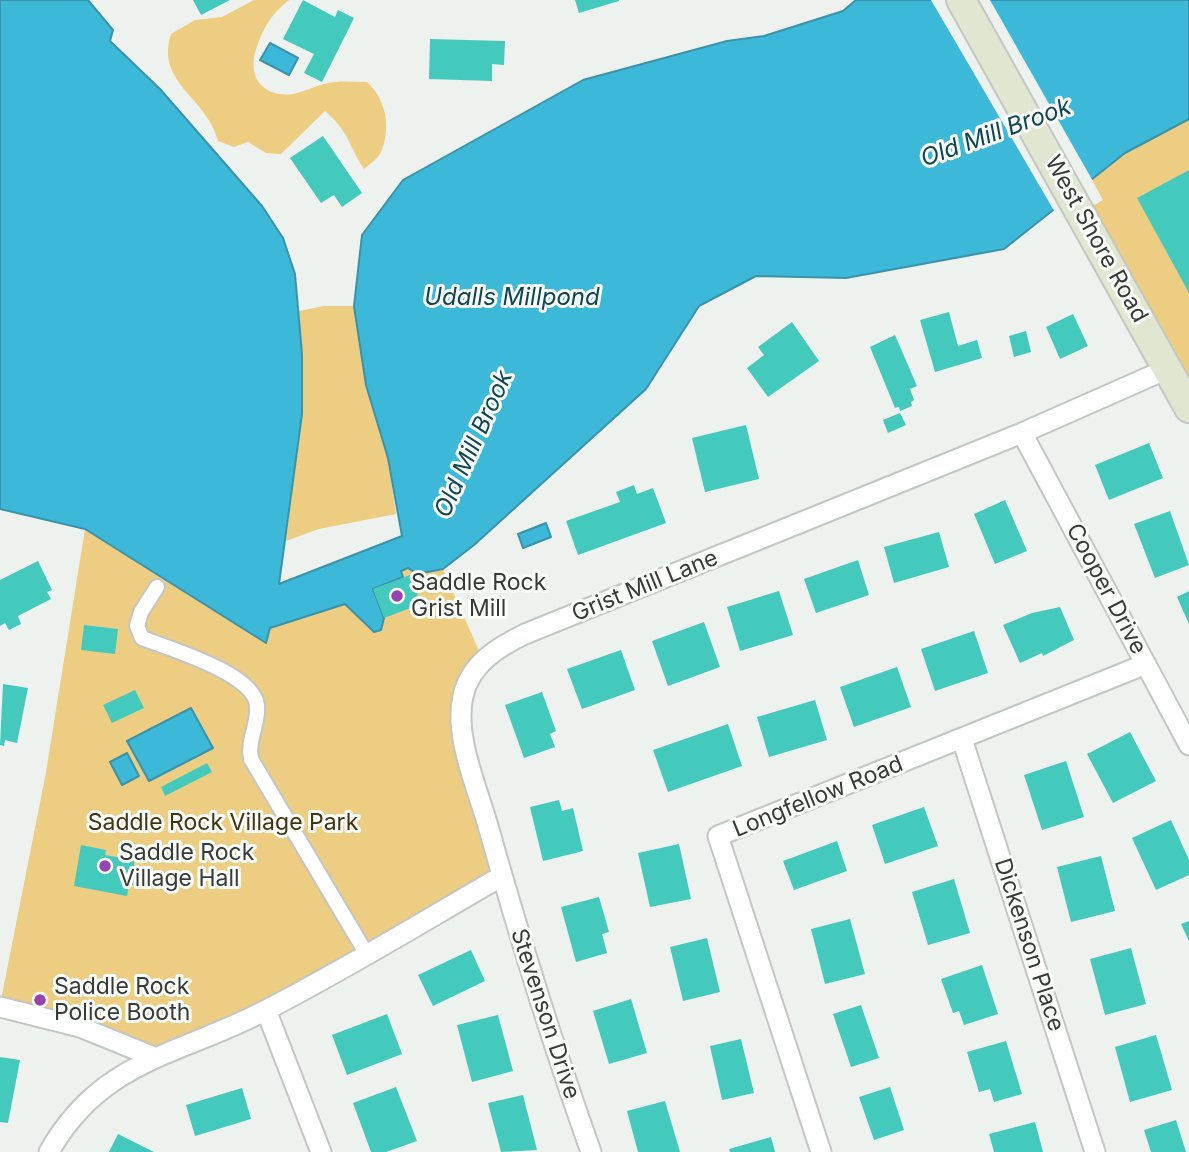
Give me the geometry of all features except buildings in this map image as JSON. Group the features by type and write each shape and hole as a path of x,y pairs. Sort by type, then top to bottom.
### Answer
{"main road":[{"name":"West Shore Road","path":"961,0 1083,214 1189,408"}],"street":[{"name":"Grist Mill Lane","path":"502,876 466,747 463,725 465,688 483,660 525,634 1022,433 1167,369"},
{"name":"Cooper Drive","path":"1022,433 1189,745"},
{"path":"157,587 141,612 137,626 142,638 237,679 254,696 257,713 249,742 251,759 366,953"},
{"name":"Longfellow Road","path":"821,1152 719,836 1146,664"},
{"name":"Dickenson Place","path":"962,739 1095,1152"},
{"path":"49,1152 68,1122 89,1099 115,1078 154,1057 266,1010 502,876"},
{"name":"Stevenson Drive","path":"502,876 592,1152"},
{"path":"0,1007 80,1027 154,1057"},
{"path":"266,1010 321,1152"}],"green space":[{"path":"254,0 289,0 268,23 255,53 254,71 261,85 267,90 293,94 329,83 343,82 367,82 374,89 383,106 386,135 380,154 364,169 344,132 325,111 281,154 266,153 248,142 234,147 218,141 204,113 176,78 168,51 171,34 195,20 222,17"},
{"path":"1189,119 1189,405 1082,212 1103,200 1092,180 1125,153"},
{"path":"324,306 354,306 366,385 388,458 396,514 319,529 286,541 302,414 299,311"},
{"name":"Saddle Rock Village Park","path":"85,529 265,643 269,628 345,604 373,632 384,618 373,589 403,577 401,571 409,568 418,574 443,569 483,660 462,698 502,876 366,953 154,1057 0,1005 46,772"}],"water":[{"name":"Udalls Millpond","path":"0,0 88,0 113,30 110,41 160,89 262,206 283,238 295,274 302,354 302,414 279,584 402,536 388,458 366,385 354,306 362,235 403,180 583,80 727,41 764,36 843,11 856,0 1189,0 1189,119 1125,153 1004,249 846,278 756,276 699,306 646,389 474,545 443,569 417,574 408,568 401,571 403,577 373,589 384,618 381,630 374,632 345,604 270,628 266,643 85,529 0,509"},
{"path":"270,43 298,58 289,75 260,60"},
{"path":"546,523 551,537 523,548 518,534"},
{"path":"191,708 213,748 149,781 127,741"},
{"path":"127,753 139,776 122,785 110,762"}],"pier":[{"path":"931,0 990,0 1094,183 1056,214"}],"place":[{"name":"Saddle Rock Grist Mill","path":"397,596"},
{"name":"Saddle Rock Village Hall","path":"105,866"},
{"name":"Saddle Rock Police Booth","path":"40,1000"}],"water label":[{"name":"Old Mill Brook","path":"996,133"},
{"name":"Old Mill Brook","path":"474,444"}]}
